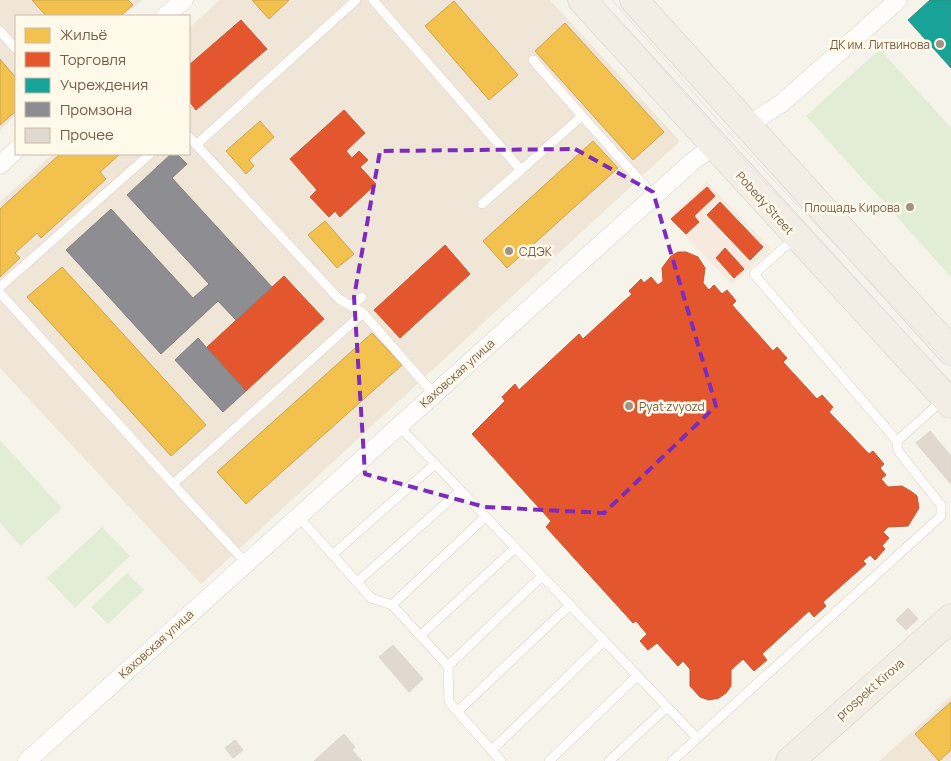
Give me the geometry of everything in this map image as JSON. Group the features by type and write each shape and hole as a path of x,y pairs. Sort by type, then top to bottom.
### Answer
{"main road":[{"name":"Pobedy Street","path":"582,0 796,237 948,401"},
{"path":"634,0 951,351"},
{"name":"Каховская улица","path":"714,146 746,126"},
{"name":"prospekt Kirova","path":"790,761 951,618"}],"street":[{"path":"166,15 184,0"},
{"name":"Каховская улица","path":"746,126 782,103 898,0"},
{"name":"Каховская улица","path":"28,761 433,394 693,161 714,146"},
{"path":"0,165 15,151"}],"lane":[{"path":"196,145 356,0"},
{"path":"373,0 521,170"},
{"path":"0,31 15,48"},
{"path":"534,60 654,196"},
{"path":"482,204 582,116"},
{"path":"190,138 339,298 363,313 433,394"},
{"path":"0,287 149,155"},
{"path":"672,761 940,516 941,505 898,451 897,441 754,274 796,237"},
{"path":"0,293 246,563"},
{"path":"351,306 362,297"},
{"path":"173,484 363,313"},
{"path":"897,441 948,401"},
{"path":"399,426 697,738"},
{"path":"332,554 435,464"},
{"path":"357,582 460,491"},
{"path":"298,516 370,598 392,604 448,666 449,702 501,761"},
{"path":"392,604 486,517"},
{"path":"421,635 515,548"},
{"path":"448,666 542,576"},
{"path":"458,711 570,605"},
{"path":"492,750 604,641"},
{"path":"549,761 638,676"},
{"path":"609,761 667,707"}],"highlighted area":[{"path":"575,149 653,192 716,406 604,513 485,507 365,474 354,297 380,151"}],"shaded area":[{"path":"0,0 142,0 125,15 15,15 15,116 0,130"},
{"path":"220,0 550,0 680,141 201,584 0,368 0,202 52,155 190,155 190,27"},
{"path":"707,182 771,249 732,284 669,219"},
{"path":"951,696 951,761 879,761"}],"green space":[{"name":"Площадь Кирова","path":"880,49 951,128 951,277 806,116"},
{"path":"0,440 62,508 21,546 0,523"},
{"path":"102,527 130,556 75,608 47,578"},
{"path":"127,573 144,590 108,624 91,607"}],"building: Жильё":[{"path":"32,0 128,0 133,5 121,15 45,15"},
{"path":"252,0 289,0 269,19"},
{"path":"454,1 518,75 489,100 425,26"},
{"path":"565,23 664,132 633,160 535,51"},
{"path":"0,59 15,77 15,112 0,125"},
{"path":"260,121 274,137 249,160 254,166 246,174 226,151"},
{"path":"593,141 618,168 507,268 483,241"},
{"path":"59,155 119,155 100,172 106,179 41,238 37,233 15,253 20,258 0,277 0,209"},
{"path":"325,221 354,254 337,268 308,235"},
{"path":"62,267 206,425 171,456 27,297"},
{"path":"372,333 402,365 246,504 217,472"},
{"path":"951,702 951,750 939,761 915,734"}],"building: Торговля":[{"path":"241,20 267,49 196,110 190,102 190,64"},
{"path":"344,110 365,133 346,151 352,158 359,151 368,160 360,167 376,184 340,217 335,211 329,217 310,197 317,190 290,159"},
{"path":"707,187 715,196 694,216 699,222 686,234 671,219"},
{"path":"720,202 763,247 750,260 707,215"},
{"path":"445,245 470,274 400,338 374,310"},
{"path":"725,248 744,269 734,278 716,258"},
{"path":"678,252 686,252 698,257 705,268 703,283 709,290 714,285 722,294 727,290 736,301 732,305 773,351 777,347 787,358 783,362 817,399 822,395 833,407 829,412 869,454 873,451 884,464 880,468 886,475 881,479 888,487 902,486 912,492 917,496 919,508 908,526 888,527 883,532 889,538 882,546 885,549 875,560 870,555 863,561 866,564 823,602 826,606 814,617 809,611 762,654 767,660 754,671 743,659 731,670 731,686 726,693 719,698 709,700 700,697 690,686 690,669 683,661 678,666 657,643 648,650 640,641 647,634 636,621 633,623 546,527 551,521 472,434 505,401 502,397 515,384 519,390 579,334 583,339 632,294 629,291 641,279 644,283 651,277 658,285 663,281 662,268 671,256"},
{"path":"284,276 324,319 246,391 206,348"}],"building: Учреждения":[{"name":"ДК им. Литвинова","path":"930,0 951,0 951,68 908,20"}],"building: Промзона":[{"path":"170,155 178,155 187,164 172,178 272,287 236,320 218,301 161,354 66,250 111,209 193,298 209,284 127,195"},
{"path":"198,338 246,391 223,412 175,360"}],"building: Прочее":[{"path":"930,431 951,456 951,484 916,443"},
{"path":"908,608 918,619 906,630 896,620"},
{"path":"393,645 423,679 409,692 379,657"},
{"path":"344,734 355,747 352,750 362,761 314,761"},
{"path":"235,740 243,750 233,758 225,748"}],"tram line":[{"path":"601,0 725,139 951,382"},
{"path":"612,0 731,135 951,367"}],"place":[{"name":"ДК им. Литвинова","path":"940,44"},
{"name":"Площадь Кирова","path":"910,207"},
{"name":"СДЭК","path":"509,251"},
{"name":"Pyat zvyozd","path":"629,406"}]}
